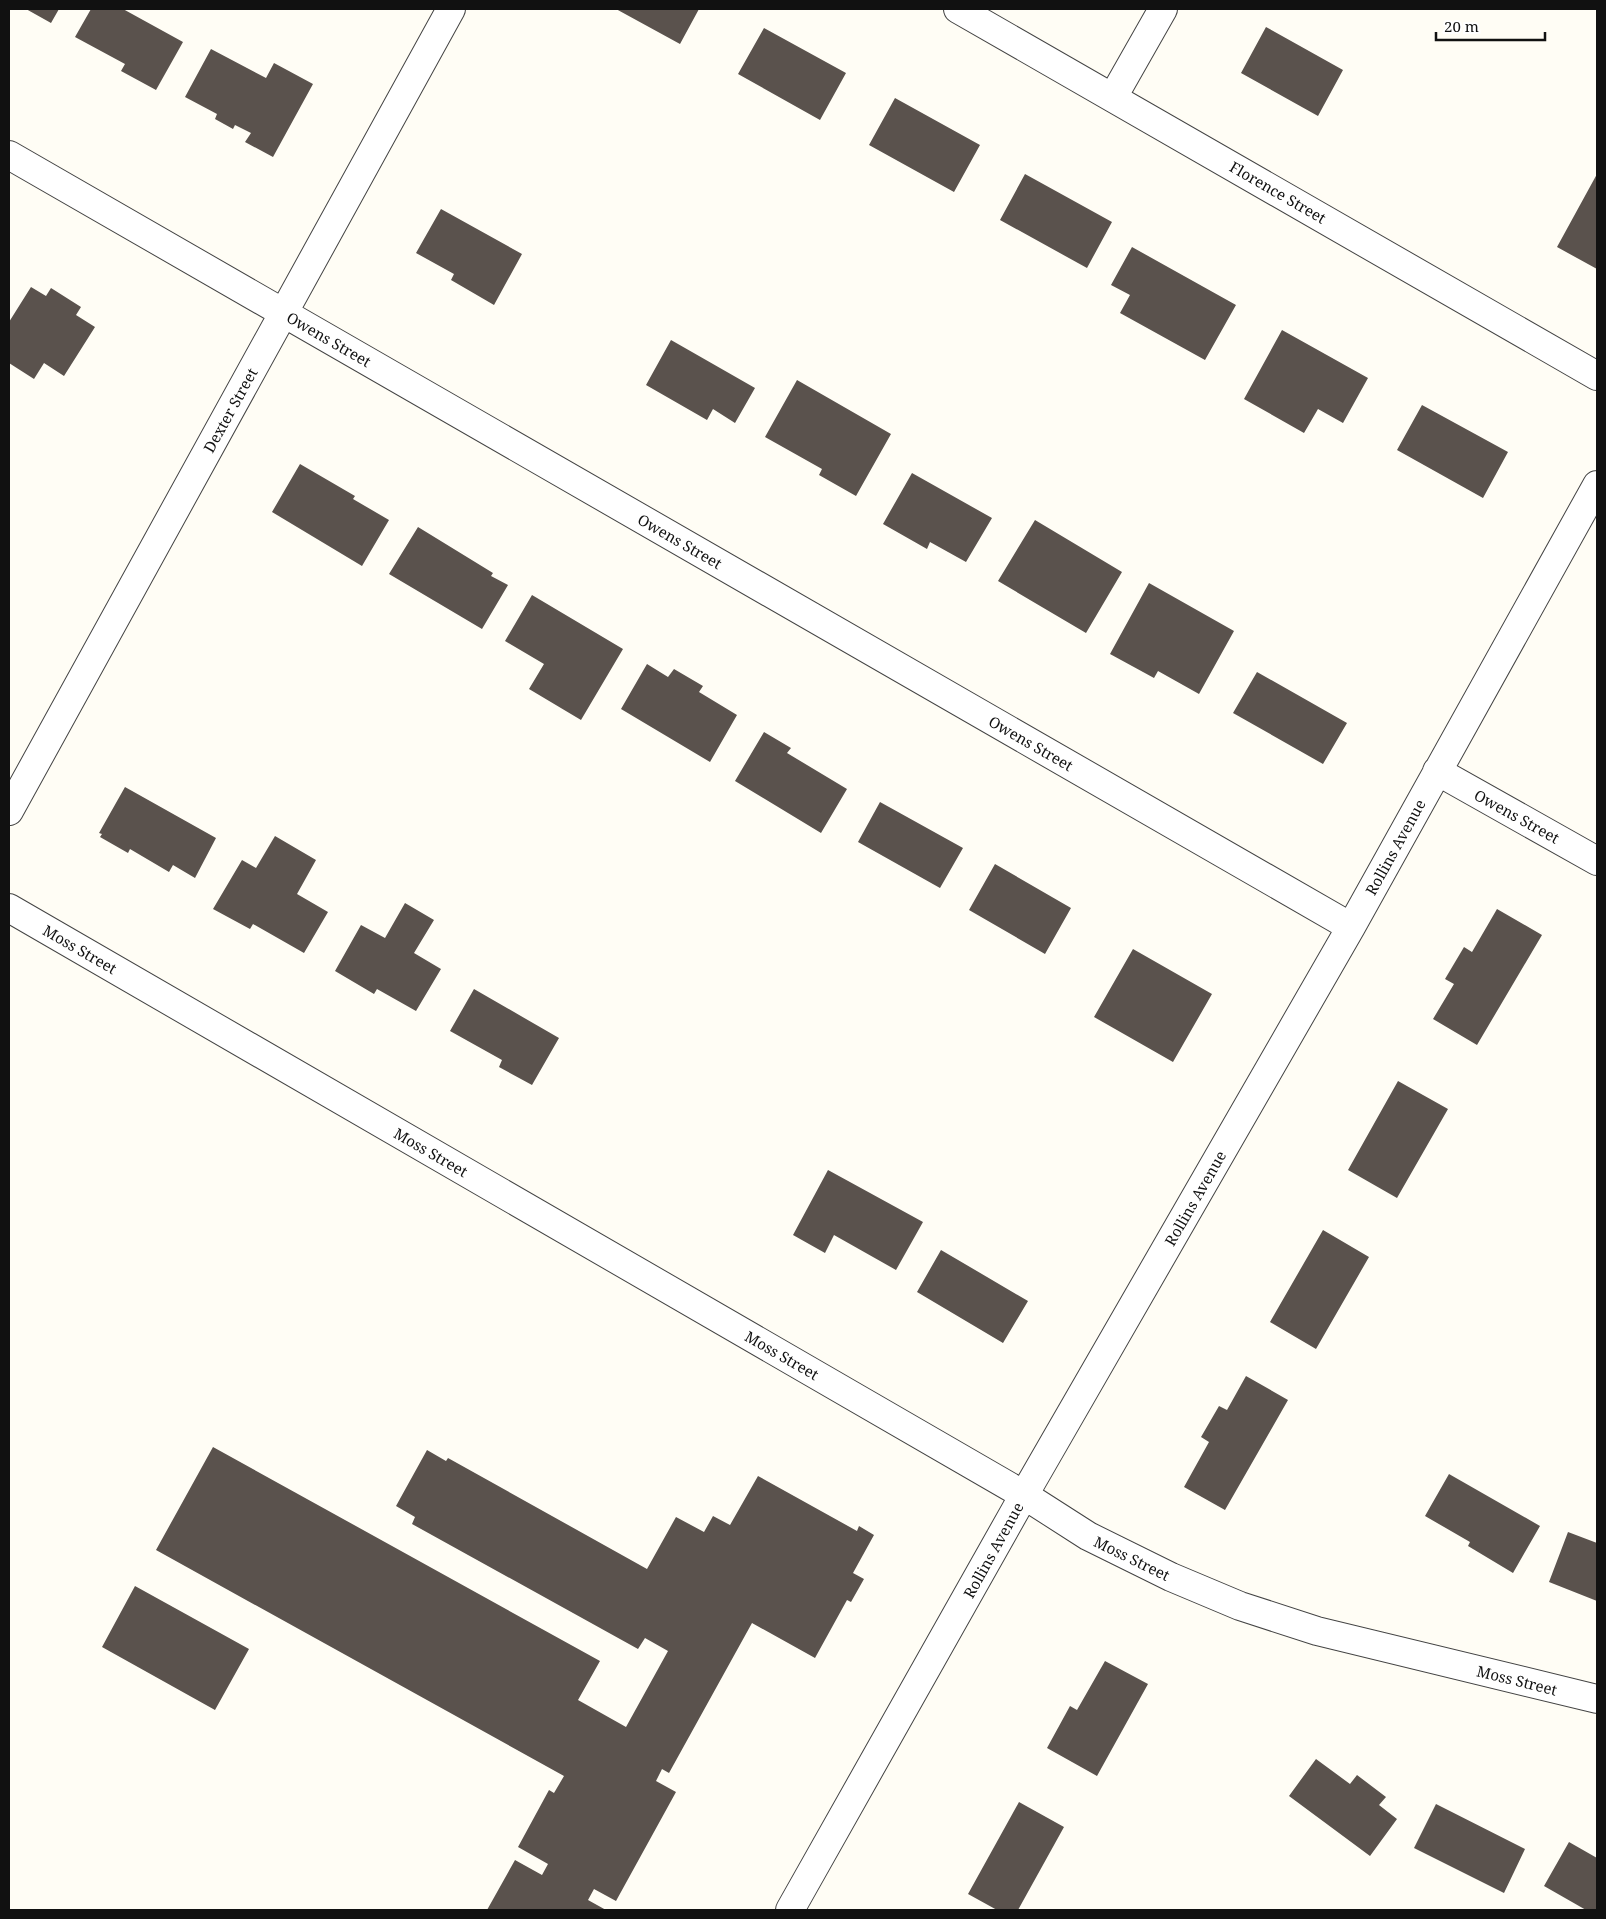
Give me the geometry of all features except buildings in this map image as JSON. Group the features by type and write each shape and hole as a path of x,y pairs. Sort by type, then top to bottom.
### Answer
{"street":[{"name":"Dexter Street","path":"9,811 451,9"},
{"name":"Florence Street","path":"958,9 1597,376"},
{"path":"1113,97 1163,9"},
{"name":"Owens Street","path":"9,155 1351,927"},
{"name":"Rollins Avenue","path":"790,1910 1024,1495 1351,927 1597,485"},
{"name":"Owens Street","path":"1437,771 1597,861"},
{"name":"Moss Street","path":"9,908 1024,1495 1088,1536 1171,1577 1240,1606 1317,1631 1597,1699"}]}
